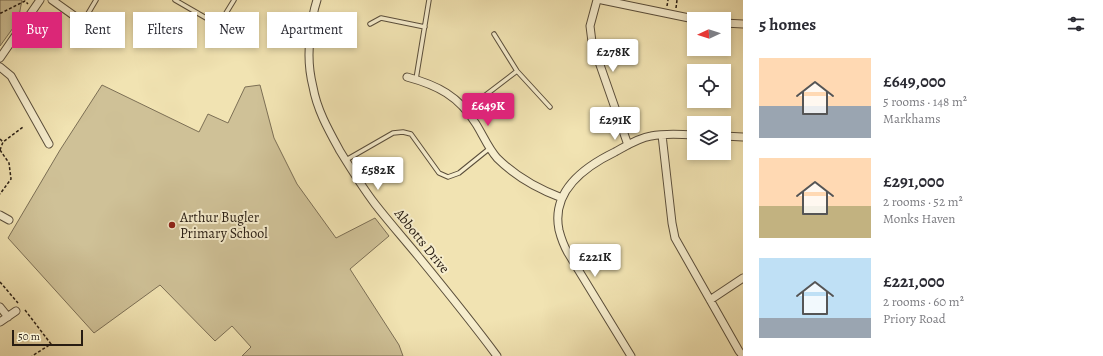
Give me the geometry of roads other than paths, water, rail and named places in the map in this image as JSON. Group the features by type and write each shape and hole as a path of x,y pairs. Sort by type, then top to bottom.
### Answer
{"street":[{"path":"0,58 40,0"},
{"path":"52,0 70,13"},
{"name":"Abbotts Drive","path":"317,0 312,18 309,48 310,68 313,88 324,121 358,180 375,205 451,296 497,356"},
{"path":"597,0 590,26 592,42 628,145"},
{"path":"602,0 687,18"},
{"path":"731,23 743,24"},
{"path":"0,67 11,76 49,144"},
{"path":"407,77 428,83 440,89 462,105 474,120 497,157 523,179 546,192 562,198"},
{"path":"631,356 568,253 563,242 559,230 558,217 562,198 568,186 575,178 599,160 628,145 651,136 687,134"},
{"path":"662,135 675,238 743,356"},
{"path":"731,136 743,137"},
{"path":"0,215 9,220"},
{"path":"710,300 743,278"},
{"path":"0,307 8,317"},
{"path":"0,322 19,310"}],"lane":[{"path":"89,12 96,0"},
{"path":"175,0 213,22 223,18 234,0"},
{"path":"416,80 429,0"},
{"path":"370,24 380,18 425,27"},
{"path":"494,34 518,71 550,107"},
{"path":"466,110 518,71"},
{"path":"346,160 393,133 403,132 411,134 439,173 448,177 459,173 490,148"}],"place":[{"name":"Arthur Bugler Primary School","path":"172,225"}]}
